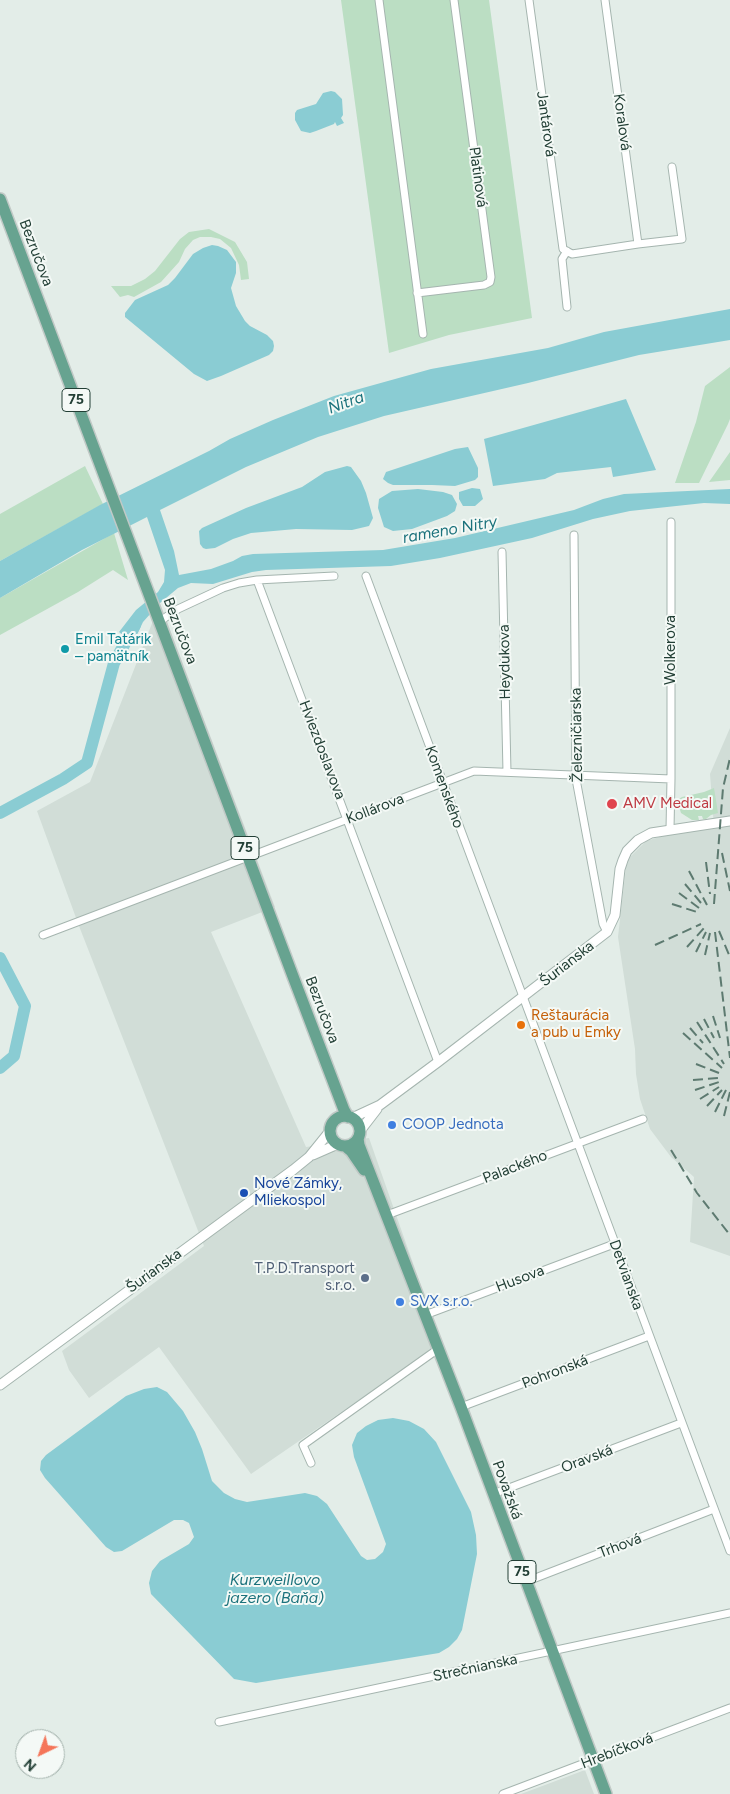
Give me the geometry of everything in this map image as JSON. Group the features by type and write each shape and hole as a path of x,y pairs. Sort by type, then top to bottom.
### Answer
{"main road":[{"name":"Bezručova","path":"0,199 106,484 160,618 248,857 331,1074 350,1117 358,1123 359,1134"},
{"name":"Bezručova","path":"331,1074 332,1138 341,1145"},
{"path":"332,1126 341,1117 350,1117"},
{"path":"341,1145 353,1144 359,1134"},
{"name":"Považská","path":"359,1134 359,1145 387,1215 411,1290 425,1315 461,1408 606,1794"},
{"name":"Považská","path":"341,1145 356,1158 379,1196"}],"street":[{"path":"379,0 423,334"},
{"name":"Platinová","path":"417,293 484,285 490,282 491,277 454,0"},
{"name":"Jantárová","path":"529,0 565,250 562,259 567,307"},
{"name":"Koralová","path":"605,0 638,244"},
{"path":"565,250 572,254 682,239 672,166"},
{"name":"Wolkerova","path":"671,778 672,522"},
{"name":"Železničiarska","path":"574,535 576,779 603,924 607,932"},
{"name":"Heydukova","path":"502,552 508,772"},
{"path":"160,618 223,588 239,583 257,580 334,576"},
{"name":"Komenského","path":"366,576 523,998"},
{"name":"Hviezdoslavova","path":"257,580 438,1062"},
{"name":"Kollárova","path":"43,935 474,771 671,778"},
{"path":"670,829 671,778"},
{"name":"Šurianska","path":"350,1117 380,1105 523,998 607,932 615,915 620,869 625,854 634,843 652,833 730,821"},
{"name":"Detvianska","path":"523,998 730,1551"},
{"name":"Šurianska","path":"359,1134 380,1105"},
{"name":"Palackého","path":"387,1215 643,1119"},
{"name":"Šurianska","path":"309,1157 332,1126"},
{"name":"Šurianska","path":"0,1385 309,1157 341,1145"},
{"name":"Husova","path":"425,1315 614,1244"},
{"name":"Pohronská","path":"461,1408 649,1336"},
{"path":"311,1463 303,1445 438,1349"},
{"name":"Oravská","path":"493,1494 681,1423"},
{"name":"Trhová","path":"526,1582 714,1509"},
{"name":"Strečnianska","path":"219,1722 730,1614"},
{"name":"Hrebíčková","path":"503,1794 730,1708"}],"shaded area":[{"path":"160,603 275,907 211,932 306,1147 369,1138 439,1337 433,1349 251,1474 159,1347 89,1398 69,1370 62,1351 204,1246 79,926 37,811 90,782"},
{"path":"730,728 730,1256 690,1242 694,1177 671,1157 650,1129 640,1099 635,1049 618,937 626,866 631,856 646,841 670,834 714,827 710,774"},
{"path":"585,1770 594,1794 521,1794"}],"green space":[{"path":"341,0 489,0 532,318 449,335 389,353"},
{"path":"209,229 235,242 247,262 249,279 241,280 239,265 231,248 220,239 200,237 193,240 185,249 179,262 161,282 134,297 128,295 120,297 111,286 131,286 145,279 155,271 180,239 189,232"},
{"path":"730,367 730,419 728,424 699,483 675,483 696,422 705,386"},
{"path":"730,452 730,480 709,482"},
{"path":"85,466 103,504 0,561 0,514"},
{"path":"114,533 128,580 113,570 78,592 0,635 0,598"},
{"path":"714,788 718,813 706,819 698,816 699,820 692,820 681,813 677,800"}],"water":[{"path":"335,92 342,99 343,115 341,118 344,123 337,126 335,122 310,133 301,131 295,120 297,110 316,104 323,93"},
{"path":"212,245 227,250 236,262 236,273 231,288 236,306 245,321 250,326 267,335 273,341 274,346 273,351 269,355 207,381 194,374 125,317 125,313 135,300 168,285 193,254"},
{"name":"Nitra","path":"730,309 730,340 639,355 384,416 318,437 246,467 160,510 174,551 179,575 211,569 242,556 253,554 383,550 455,538 574,510 603,499 624,494 730,489 730,504 704,503 630,511 593,519 532,538 440,558 391,566 266,570 252,572 213,584 191,583 178,588 160,603 143,622 133,643 119,632 136,610 158,592 164,582 165,570 147,517 82,550 0,598 0,561 100,505 230,439 273,420 334,396 431,369 548,348 604,332"},
{"path":"626,399 656,470 613,477 611,467 557,473 545,479 493,486 484,439"},
{"path":"468,447 478,468 478,477 475,480 455,486 393,485 383,479 386,472 455,449"},
{"path":"347,466 351,467 361,481 366,493 373,518 369,526 352,530 296,529 251,533 215,548 206,549 200,544 199,531 202,528 246,508 302,487 325,472"},
{"path":"472,488 480,489 483,499 475,506 463,506 459,499 459,492"},
{"path":"418,489 452,495 457,504 455,511 447,516 412,529 393,531 384,527 378,508 379,499 392,491"},
{"name":"Kurzweillovo jazero (Baňa)","path":"157,1387 167,1392 183,1411 195,1432 212,1481 224,1493 235,1499 247,1502 305,1493 317,1496 327,1504 361,1556 367,1560 375,1559 383,1552 386,1544 354,1457 352,1445 357,1433 378,1420 393,1418 409,1421 424,1429 436,1442 471,1512 476,1535 477,1554 462,1630 457,1639 439,1653 256,1683 234,1679 151,1594 149,1583 152,1571 160,1561 189,1544 194,1537 189,1523 183,1520 174,1520 122,1551 114,1552 106,1547 40,1470 41,1461 46,1455 126,1396 144,1389"}],"waterway":[{"name":"rameno Nitry","path":"0,813 63,779 87,763 114,663 135,625"},
{"name":"rameno Nitry","path":"0,958 25,1006 14,1056 0,1068"}],"railway":[{"path":"714,904 723,788 730,758"},
{"path":"722,853 730,891"},
{"path":"706,862 710,894"},
{"path":"689,871 707,905"},
{"path":"685,884 701,903"},
{"path":"679,893 699,908"},
{"path":"672,904 700,913"},
{"path":"655,945 701,924"},
{"path":"687,947 704,928"},
{"path":"719,931 730,957"},
{"path":"696,952 706,932"},
{"path":"715,932 730,1058"},
{"path":"705,955 710,933"},
{"path":"713,1016 720,1038"},
{"path":"704,1019 714,1038"},
{"path":"697,1022 724,1064"},
{"path":"690,1028 703,1043"},
{"path":"683,1033 722,1068"},
{"path":"696,1064 719,1073"},
{"path":"693,1080 718,1078"},
{"path":"695,1090 719,1082"},
{"path":"700,1099 719,1087"},
{"path":"707,1106 722,1090"},
{"path":"715,1112 726,1090"},
{"path":"724,1116 730,1092"},
{"path":"671,1150 697,1193 730,1235"}],"place":[{"name":"Emil Tatárik – pamätník","path":"65,649"},
{"name":"AMV Medical","path":"612,804"},
{"name":"Reštaurácia a pub u Emky","path":"521,1025"},
{"name":"COOP Jednota","path":"392,1125"},
{"name":"Nové Zámky, Mliekospol","path":"244,1193"},
{"name":"T.P.D.Transport s.r.o.","path":"365,1278"},
{"name":"SVX s.r.o.","path":"400,1302"}]}
